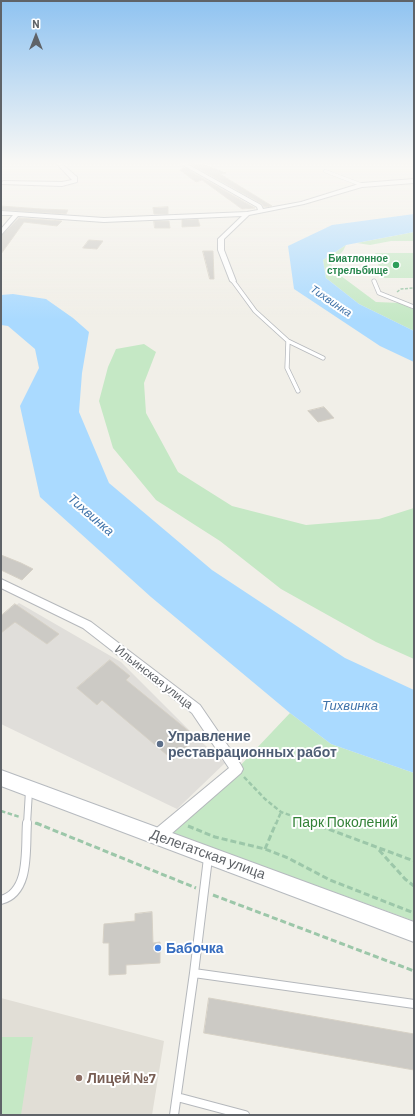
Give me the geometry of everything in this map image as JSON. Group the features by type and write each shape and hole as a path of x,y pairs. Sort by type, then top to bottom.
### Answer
{"street":[{"path":"1,233 15,216"},
{"path":"47,216 104,220 197,216"},
{"path":"233,281 221,250 221,239 245,216"},
{"name":"Ильинская улица","path":"1,583 87,625 196,709 237,769"},
{"path":"158,836 237,769"},
{"name":"Делегатская улица","path":"1,778 414,932"}],"lane":[{"path":"233,281 254,311 288,341 323,358"},
{"path":"374,281 379,292 414,307"},
{"path":"288,341 286,354 287,373 298,391"},
{"path":"1,900 6,899 18,890 23,878 30,788"},
{"path":"174,1115 194,973 208,854"},
{"path":"194,973 414,1004"},
{"path":"177,1098 245,1115"}],"path":[{"path":"394,298 397,292 401,289 414,288"},
{"path":"237,769 265,799 281,812 414,861"},
{"path":"265,849 281,812"},
{"path":"174,821 216,837 265,849 288,858 330,880 414,913"},
{"path":"378,849 405,879 414,886"}],"shaded area":[{"path":"19,603 121,662 196,737 225,763 177,809 1,724 1,616"},
{"name":"Лицей №7","path":"1,998 164,1041 152,1115 1,1115"}],"green space":[{"path":"414,232 414,241 391,241 370,245 357,243"},
{"path":"346,245 343,251 331,263 333,270 376,302 402,303 414,310 414,331 359,304 326,278 323,260"},
{"name":"Биатлонное стрельбище","path":"375,253 414,253 414,278 382,278"},
{"path":"144,344 156,352 144,383 146,413 178,472 232,506 306,525 379,519 414,508 414,659 376,642 281,589 220,541 156,500 113,448 99,401 108,367 116,349"},
{"name":"Парк Поколений","path":"290,713 331,744 414,773 414,921 163,830 237,769"},
{"path":"1,1037 33,1037 21,1115 1,1115"}],"water":[{"name":"Тихвинка","path":"398,216 414,216 414,232 346,245 323,260 326,278 359,304 414,331 414,362 380,346 294,289 288,246 332,225"},
{"name":"Тихвинка","path":"13,294 46,299 73,318 89,332 82,373 79,412 109,483 212,570 345,658 414,690 414,773 331,744 290,713 151,597 40,497 20,406 39,368 35,349 8,326 1,325 1,295"}],"building":[{"path":"19,218 62,221 57,226 24,222 1,254 1,236"},
{"path":"198,219 200,226 182,227 182,220"},
{"path":"154,221 169,221 170,228 155,228"},
{"path":"89,240 103,241 97,249 83,248"},
{"path":"203,251 213,251 214,279 210,279"},
{"path":"324,407 334,418 318,422 308,411"},
{"path":"1,555 33,569 22,580 1,570"},
{"path":"15,604 59,634 47,644 15,622 1,633 1,616"},
{"path":"110,660 130,676 126,680 196,737 173,760 102,700 97,705 77,688"},
{"path":"152,912 153,943 160,942 160,963 126,965 126,974 109,975 109,943 103,943 104,924 135,921 135,914"},
{"path":"209,998 414,1034 414,1070 204,1033"}],"place":[{"name":"Биатлонное стрельбище","path":"396,265"},
{"name":"Управление реставрационных работ","path":"160,744"},
{"name":"Бабочка","path":"158,948"},
{"name":"Лицей №7","path":"79,1078"}]}
